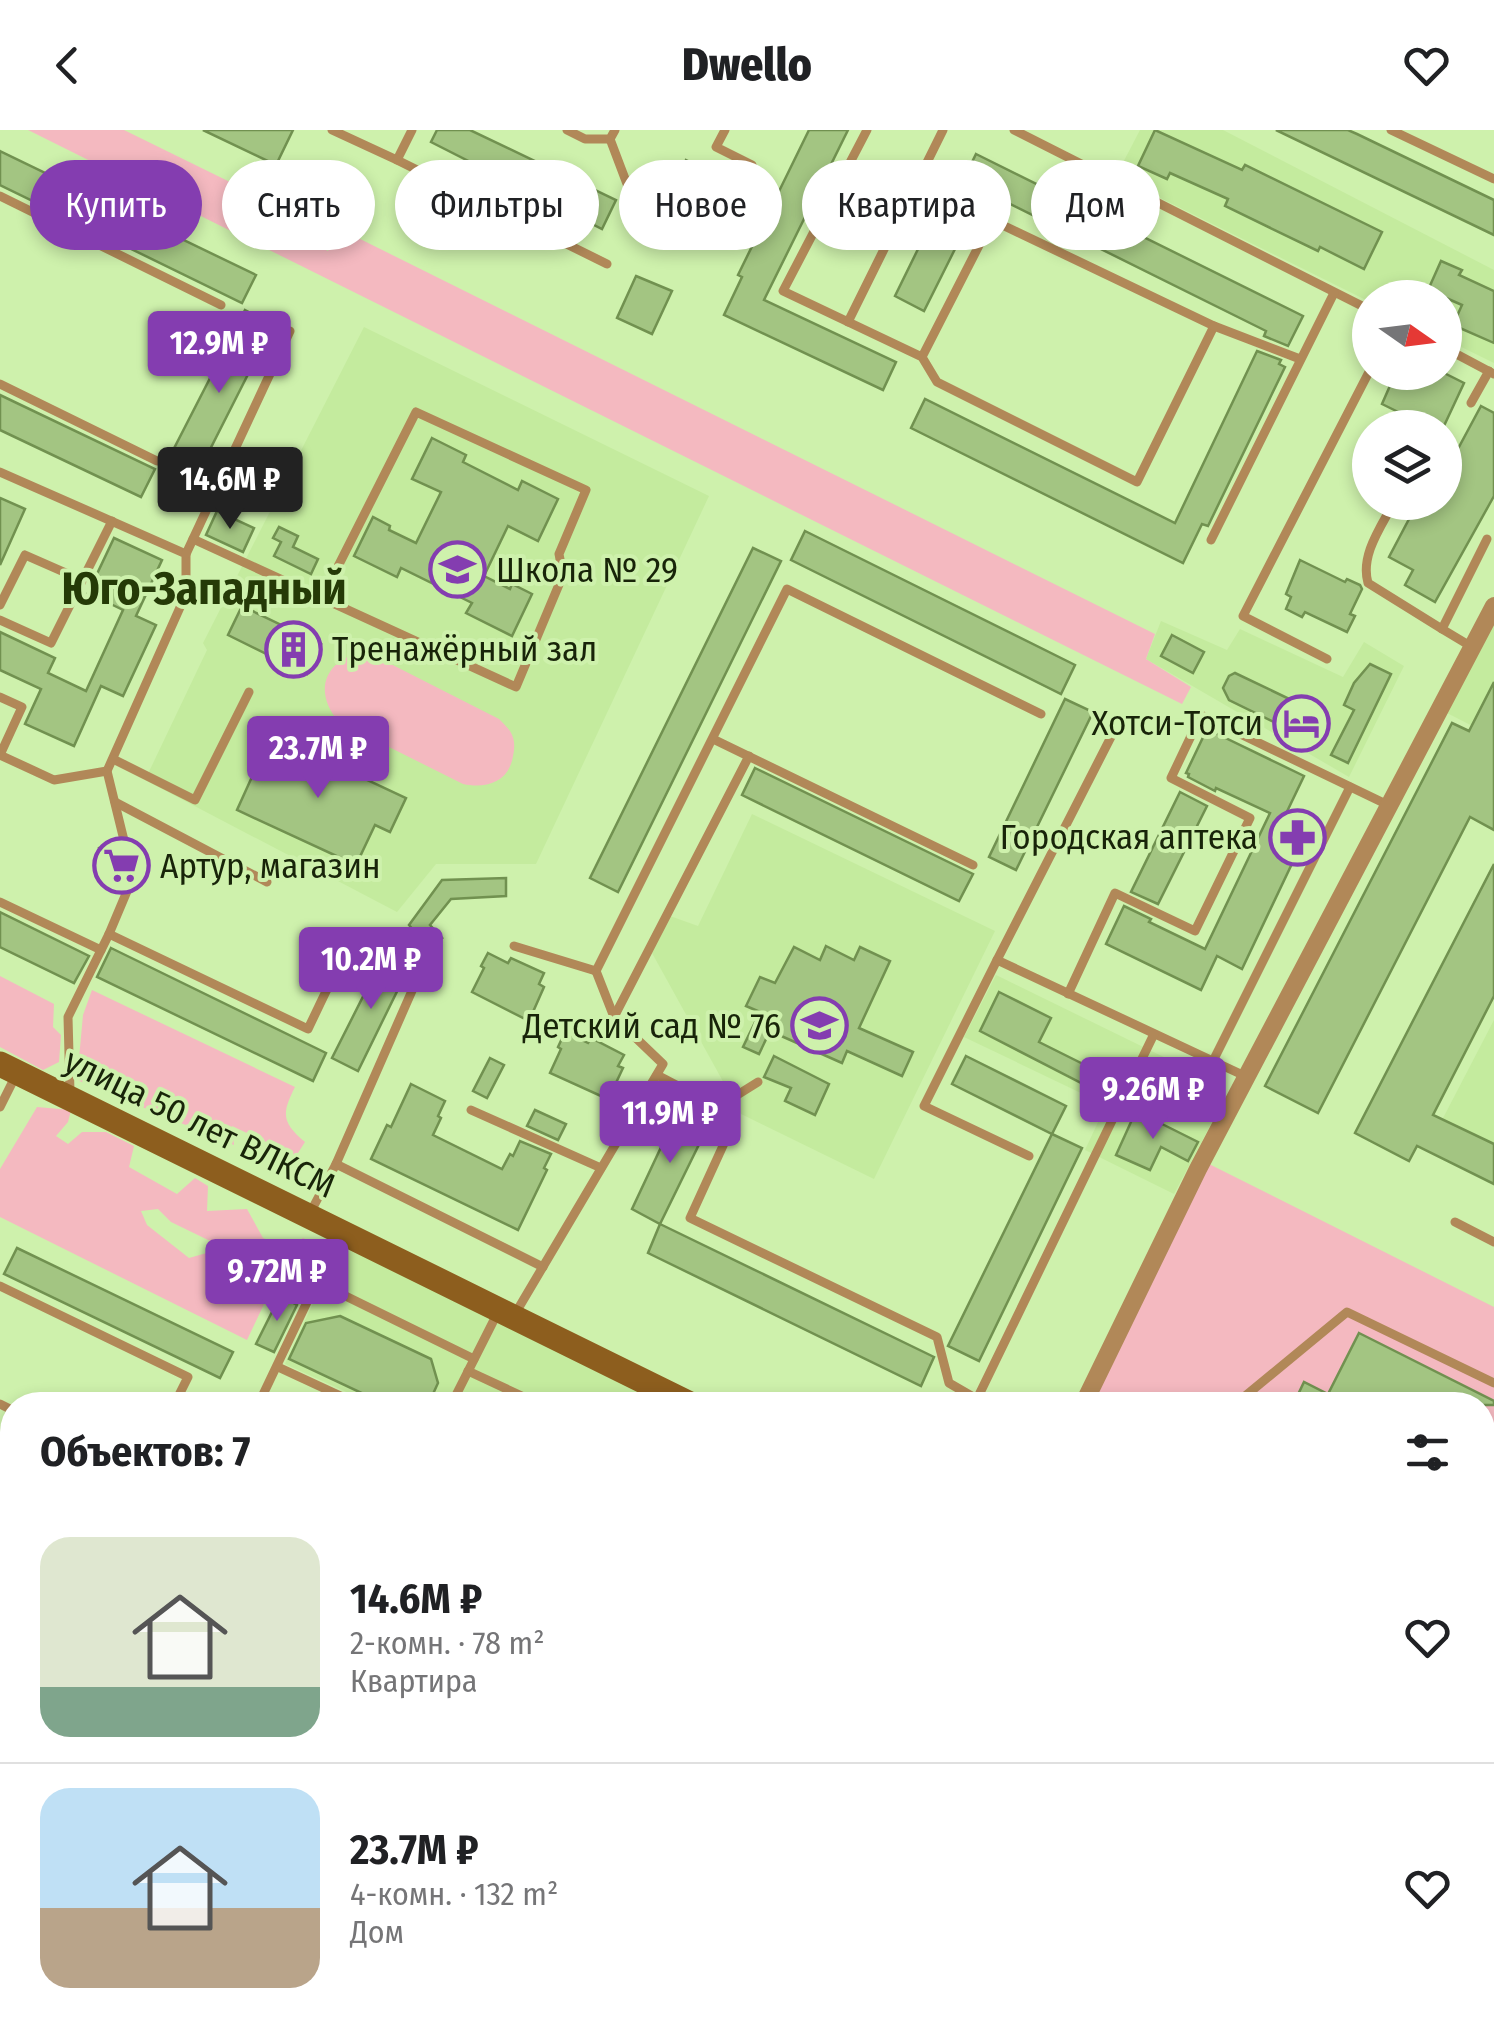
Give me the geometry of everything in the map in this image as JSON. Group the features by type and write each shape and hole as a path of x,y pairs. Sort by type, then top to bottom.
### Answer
{"street":[{"path":"1089,1392 1198,1169 1494,606"},
{"name":"улица 50 лет ВЛКСМ","path":"8,1069 666,1392"}],"lane":[{"path":"332,130 397,160 412,130"},
{"path":"567,130 585,138 612,135 620,160"},
{"path":"725,130 716,147 742,160"},
{"path":"867,130 783,291 922,356 937,382 1136,482 1214,326"},
{"path":"848,322 943,130"},
{"path":"1014,130 1352,302"},
{"path":"1391,130 1494,179"},
{"path":"0,196 221,305"},
{"path":"922,356 992,220 1214,326 1300,360"},
{"path":"579,250 607,264"},
{"path":"1211,540 1334,293"},
{"path":"70,1098 68,1017 133,876 108,771 186,594 186,554 290,332"},
{"path":"1462,357 1492,373 1471,404"},
{"path":"0,384 158,461"},
{"path":"1328,659 1243,616 1360,390"},
{"path":"193,539 516,687 563,574 560,554 586,490 416,412 322,598"},
{"path":"0,472 186,554"},
{"path":"1385,520 1367,556 1364,570 1368,583 1472,647"},
{"path":"0,620 51,642 112,521"},
{"path":"1442,628 1487,539"},
{"path":"0,605 25,555 82,580"},
{"path":"458,1392 474,1359 543,1267 663,1064 614,1017 596,970 787,588 1041,714"},
{"path":"113,759 195,800 250,692"},
{"path":"0,697 22,707 0,755 54,780 108,771"},
{"path":"1068,994 1115,893 1195,930 1250,818 1170,778 1201,716 1389,806"},
{"path":"1029,1156 924,1106 1113,732"},
{"path":"712,740 973,865"},
{"path":"614,1017 749,756"},
{"path":"1213,1061 1350,787"},
{"path":"115,802 267,882"},
{"path":"0,902 101,950"},
{"path":"109,934 308,1030 352,937 374,935 412,952 422,968 336,1164 309,1215"},
{"path":"514,946 596,970"},
{"path":"996,960 1247,1077"},
{"path":"979,1392 1154,1034"},
{"path":"0,1106 8,1069"},
{"path":"657,1075 718,1107 732,1126 690,1218 936,1337 949,1383 964,1392"},
{"path":"718,1107 758,1082"},
{"path":"471,1110 601,1168"},
{"path":"336,1164 543,1267"},
{"path":"1454,1222 1494,1242"},
{"path":"265,1392 341,1230"},
{"path":"317,1282 474,1359"},
{"path":"0,1286 188,1376 180,1392"},
{"path":"1250,1392 1347,1312 1494,1383"},
{"path":"278,1367 332,1392"},
{"path":"468,1371 513,1392"}],"shaded area":[{"path":"28,130 124,130 185,160 88,160"},
{"path":"1140,130 1223,130 1494,270 1494,363 1462,347 1462,280 1352,280 1352,293 1160,198 1160,160 1124,160"},
{"path":"202,168 222,178 222,226 202,217"},
{"path":"375,246 1155,634 1146,659 1191,687 1182,704 269,250 375,250"},
{"name":"Школа № 29","path":"364,327 709,496 536,864 436,864 397,912 145,780 207,650 203,643"},
{"path":"1161,621 1227,650 1240,629 1343,677 1364,642 1404,666 1349,777 1146,659"},
{"path":"1494,622 1494,737 1447,713"},
{"path":"362,652 499,719 514,743 507,772 488,784 463,784 339,722 326,700 326,679 339,663"},
{"name":"Детский сад № 76","path":"752,814 995,931 874,1179 741,1114 652,953 670,916 698,926"},
{"path":"996,975 1221,1085 1224,1094 1220,1107 1174,1194 1085,1150 1106,1105 964,1037"},
{"path":"0,976 54,1004 53,1027 61,1035 59,1062 43,1070 0,1047"},
{"path":"92,990 295,1087 286,1117 291,1129 305,1142 296,1156 232,1126 234,1145 77,1080 83,1015"},
{"path":"1494,1020 1494,1180 1428,1147"},
{"path":"37,1107 71,1110 68,1122 56,1136 68,1144 82,1132 106,1132 134,1146 129,1167 177,1194 195,1178 208,1186 207,1211 247,1209 263,1238 290,1249 303,1238 316,1245 304,1259 307,1270 295,1282 171,1222 158,1209 141,1211 147,1225 189,1258 210,1252 247,1271 250,1293 262,1292 265,1302 247,1340 0,1217 0,1169"},
{"path":"1209,1164 1494,1307 1494,1392 1095,1392"},
{"path":"348,1248 647,1392 346,1392 285,1364 337,1251"}],"building":[{"path":"203,130 293,130 278,160 266,160"},
{"path":"437,130 470,130 533,160 466,160 431,142"},
{"path":"809,130 848,130 833,160 802,160 802,223 764,300 896,362 883,390 724,315 750,250 782,250 782,185"},
{"path":"1155,130 1242,170 1245,165 1382,232 1364,269 1225,206 1228,199 1170,173 1167,179 1160,176 1160,160 1141,160"},
{"path":"1276,130 1348,130 1357,134 1494,200 1494,235"},
{"path":"0,151 30,166 30,200 0,185"},
{"path":"1011,171 1031,181 1031,214 1011,204"},
{"path":"599,192 616,200 602,229 599,227"},
{"path":"1160,245 1303,316 1288,346 1264,336 1266,331 1103,250 1160,250"},
{"path":"202,249 256,275 242,303 133,250"},
{"path":"918,250 954,250 924,311 895,296"},
{"path":"1441,261 1462,270 1459,275 1494,291 1494,343 1462,329 1462,280 1432,280"},
{"path":"636,276 672,291 652,334 617,318"},
{"path":"245,310 273,325 194,481 165,466"},
{"path":"1257,351 1281,360 1279,364 1285,367 1208,526 1202,524 1183,563 911,428 925,399 1175,523"},
{"path":"1388,390 1461,390 1451,410 1394,410 1382,404"},
{"path":"0,395 155,469 141,497 0,430"},
{"path":"1481,406 1494,413 1494,496 1435,602 1405,585 1413,570 1389,557 1409,520 1462,520 1462,441"},
{"path":"432,438 466,455 463,462 518,490 522,481 558,499 538,541 508,526 484,576 510,589 512,584 532,594 512,636 466,613 472,603 401,568 397,577 354,556 373,517 416,543 441,492 412,479"},
{"path":"0,498 25,509 0,565"},
{"path":"217,511 254,528 243,552 206,535"},
{"path":"279,527 298,536 293,547 318,559 311,574 274,556 281,542 273,538"},
{"path":"805,531 1075,665 1061,694 791,560"},
{"path":"114,538 162,560 136,616 156,625 123,696 101,686 74,746 25,724 41,689 0,670 0,632 55,658 48,673 86,691 123,610 88,593"},
{"path":"753,548 781,561 618,892 590,878"},
{"path":"1300,560 1360,585 1362,589 1350,614 1355,616 1347,632 1305,612 1302,617 1286,609 1291,597 1286,594"},
{"path":"242,606 321,644 307,674 228,635"},
{"path":"1172,635 1204,652 1193,673 1161,656"},
{"path":"1370,664 1391,674 1348,763 1331,755 1354,710 1344,705 1354,683"},
{"path":"1235,673 1306,707 1311,724 1306,730 1294,732 1229,700 1223,688"},
{"path":"1494,682 1494,830 1470,817 1318,1113 1265,1086 1452,723 1469,731"},
{"path":"1065,699 1093,712 1016,870 989,857"},
{"path":"1207,729 1304,776 1283,820 1307,832 1242,969 1217,956 1201,990 1106,944 1124,906 1205,949 1270,813 1188,777 1186,773"},
{"path":"271,735 406,798 390,832 375,825 356,865 237,810"},
{"path":"755,768 973,874 959,901 742,795"},
{"path":"1180,792 1207,806 1158,904 1131,892"},
{"path":"116,845 120,876 103,878 99,848"},
{"path":"1494,864 1494,996 1433,1115 1494,1144 1494,1184 1417,1146 1409,1161 1355,1133"},
{"path":"506,878 506,896 451,899 430,925 442,938 427,946 409,925 442,880"},
{"path":"0,912 89,956 74,983 0,947"},
{"path":"826,946 854,960 860,947 890,961 859,1028 913,1052 902,1076 847,1051 842,1063 770,1031 759,1054 743,1047 760,1012 746,1006 760,977 775,983 794,947 820,960"},
{"path":"111,948 326,1053 313,1081 97,977"},
{"path":"386,951 410,965 358,1071 332,1058"},
{"path":"488,953 508,963 511,958 544,973 539,984 544,987 529,1021 472,992"},
{"path":"999,992 1051,1018 1039,1042 1097,1071 1089,1087 980,1031"},
{"path":"565,1032 588,1043 591,1038 624,1055 618,1066 623,1068 612,1101 550,1073"},
{"path":"774,1056 829,1084 815,1115 785,1101 791,1088 764,1077"},
{"path":"966,1056 1066,1106 1052,1134 952,1084"},
{"path":"490,1058 504,1065 487,1098 473,1091"},
{"path":"411,1084 445,1101 433,1135 502,1169 520,1141 551,1154 518,1230 371,1159"},
{"path":"679,1109 709,1124 660,1224 632,1209"},
{"path":"535,1110 566,1124 558,1140 527,1126"},
{"path":"1136,1111 1198,1142 1188,1161 1161,1147 1150,1170 1116,1155"},
{"path":"1052,1134 1082,1148 979,1361 948,1346"},
{"path":"660,1224 934,1357 921,1386 648,1253"},
{"path":"17,1248 233,1352 220,1378 4,1274"},
{"path":"280,1296 297,1305 274,1352 256,1344"},
{"path":"340,1316 431,1359 438,1383 434,1392 359,1392 289,1359 306,1323"},
{"path":"1359,1333 1476,1392 1329,1392"},
{"path":"1304,1382 1324,1392 1299,1392"}],"place":[{"name":"Школа № 29","path":"457,570"},
{"name":"Тренажёрный зал","path":"293,649"},
{"name":"Хотси-Тотси","path":"1302,723"},
{"name":"Городская аптека","path":"1297,837"},
{"name":"Артур, магазин","path":"121,866"},
{"name":"Детский сад № 76","path":"820,1026"}],"district":[{"name":"Юго-Западный","path":"204,589"}]}
